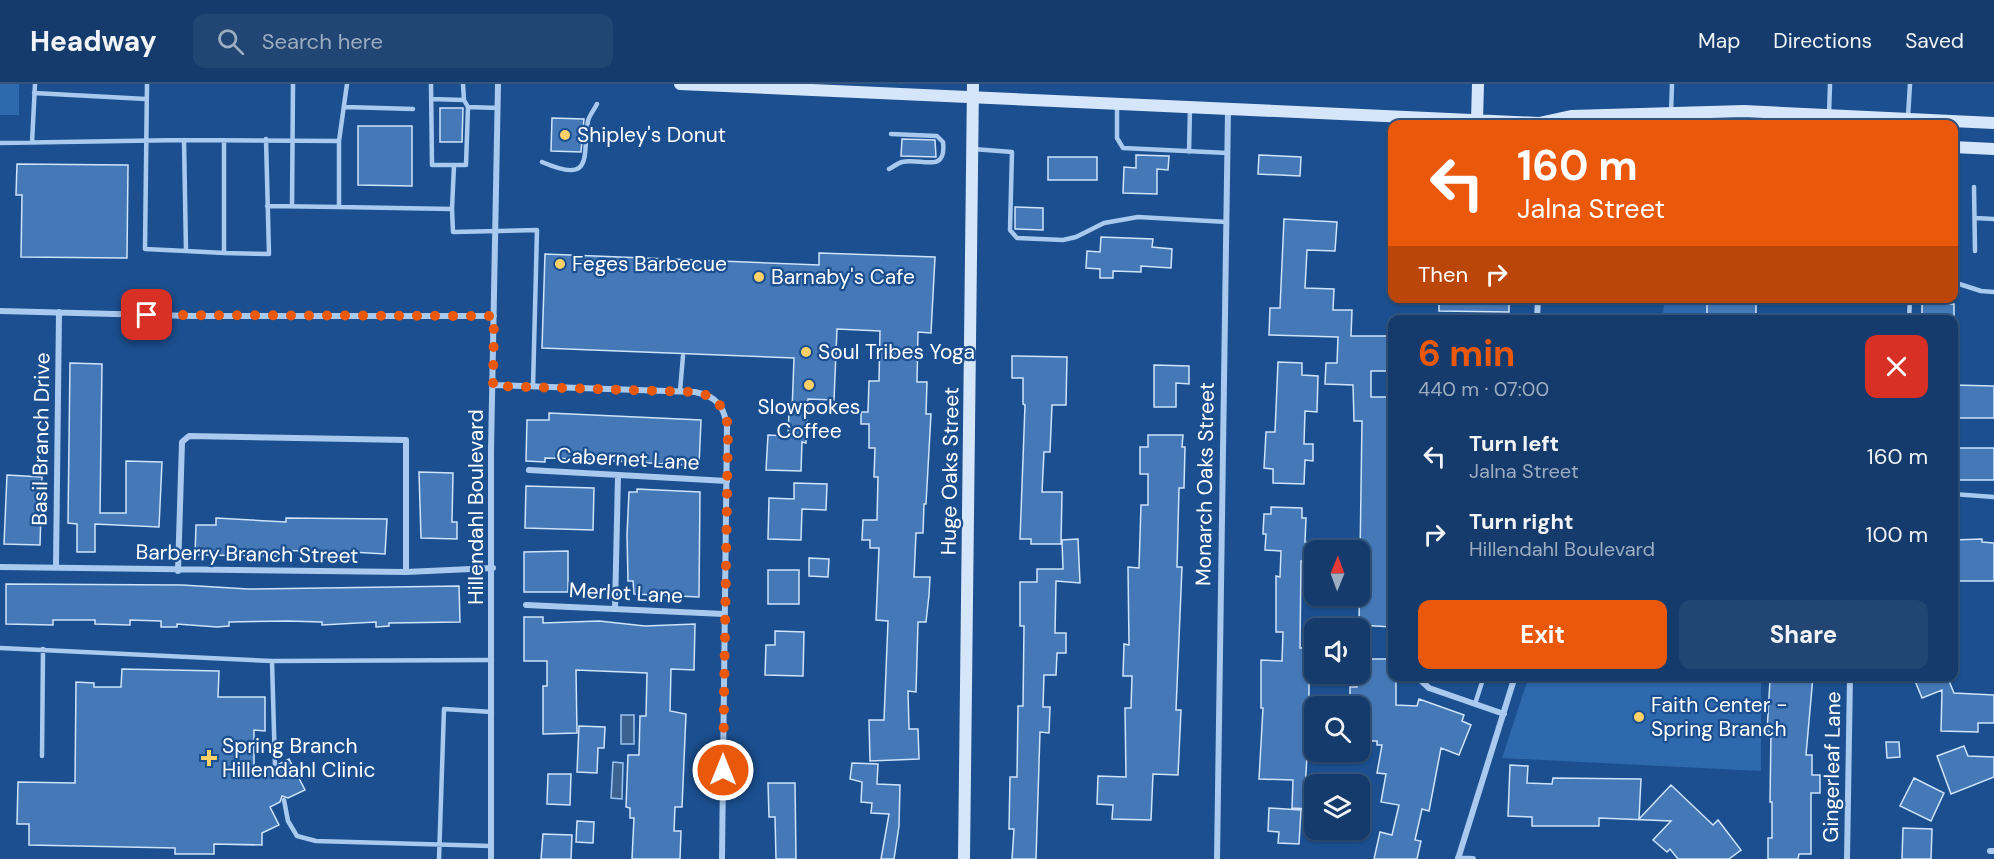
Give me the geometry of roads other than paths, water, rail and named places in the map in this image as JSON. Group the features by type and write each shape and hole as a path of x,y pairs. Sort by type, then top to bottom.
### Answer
{"main road":[{"path":"680,84 780,86 1117,105 1477,120 1478,84"},
{"name":"Huge Oaks Street","path":"964,859 974,84"},
{"path":"1556,120 1571,116 1671,118 1829,115 1885,120"},
{"path":"1958,123 1994,123"},
{"path":"1958,147 1994,149"}],"street":[{"name":"Hillendahl Boulevard","path":"491,859 493,386 498,84"},
{"name":"Monarch Oaks Street","path":"1217,859 1228,110"},
{"path":"0,311 192,316 494,316"},
{"name":"Basil Branch Drive","path":"56,566 59,312"},
{"path":"493,386 680,391 708,395 719,403 725,413 728,426 722,859"},
{"path":"178,571 182,442 189,436 406,440 406,572"},
{"name":"Cabernet Lane","path":"529,470 727,481"},
{"path":"615,609 618,475"},
{"name":"Barberry Branch Street","path":"0,567 56,566 178,571 406,572 493,568"},
{"name":"Merlot Lane","path":"526,605 724,614"},
{"path":"1421,681 1429,688 1504,714"},
{"path":"1473,859 1458,859 1514,681"},
{"name":"Gingerleaf Lane","path":"1847,859 1850,681"}],"lane":[{"path":"32,143 35,84"},
{"path":"147,84 145,249 269,254 266,140"},
{"path":"292,206 293,84"},
{"path":"339,207 339,141 347,84"},
{"path":"431,84 432,165 466,165 468,107 464,100 463,84"},
{"path":"1671,118 1672,84"},
{"path":"1829,115 1830,84"},
{"path":"1907,120 1910,84"},
{"path":"34,93 146,99"},
{"path":"431,99 464,100"},
{"path":"542,162 568,170 582,165 586,158 588,119 597,104"},
{"path":"1117,105 1117,138 1123,148 1228,153"},
{"path":"345,107 413,109"},
{"path":"468,107 498,108"},
{"path":"1189,152 1190,108"},
{"path":"889,169 901,162 934,163 941,159 944,152 943,142 937,136 891,134"},
{"path":"0,143 184,140 339,141"},
{"path":"184,140 186,251"},
{"path":"224,141 224,253"},
{"path":"973,149 1012,152 1010,231 1017,238 1063,240 1076,237 1104,223 1138,217 1227,222"},
{"path":"454,165 453,232 537,230 533,387"},
{"path":"1974,187 1975,251"},
{"path":"267,206 452,209"},
{"path":"1975,219 1994,219"},
{"path":"1958,284 1981,291 1994,292"},
{"path":"680,391 683,356"},
{"path":"1958,494 1994,496"},
{"path":"0,648 272,661 492,660"},
{"path":"42,756 43,649"},
{"path":"272,661 275,766"},
{"path":"1475,704 1482,681"},
{"path":"439,859 444,709 492,712"},
{"path":"284,800 288,821 297,836 316,841 491,846"}],"place":[{"name":"Shipley's Donut","path":"565,135"},
{"name":"Feges Barbecue","path":"560,264"},
{"name":"Barnaby's Cafe","path":"759,277"},
{"name":"Soul Tribes Yoga","path":"806,352"},
{"name":"Slowpokes Coffee","path":"809,385"},
{"name":"Faith Center - Spring Branch","path":"1639,717"},
{"name":"Spring Branch Hillendahl Clinic","path":"209,758"}]}
